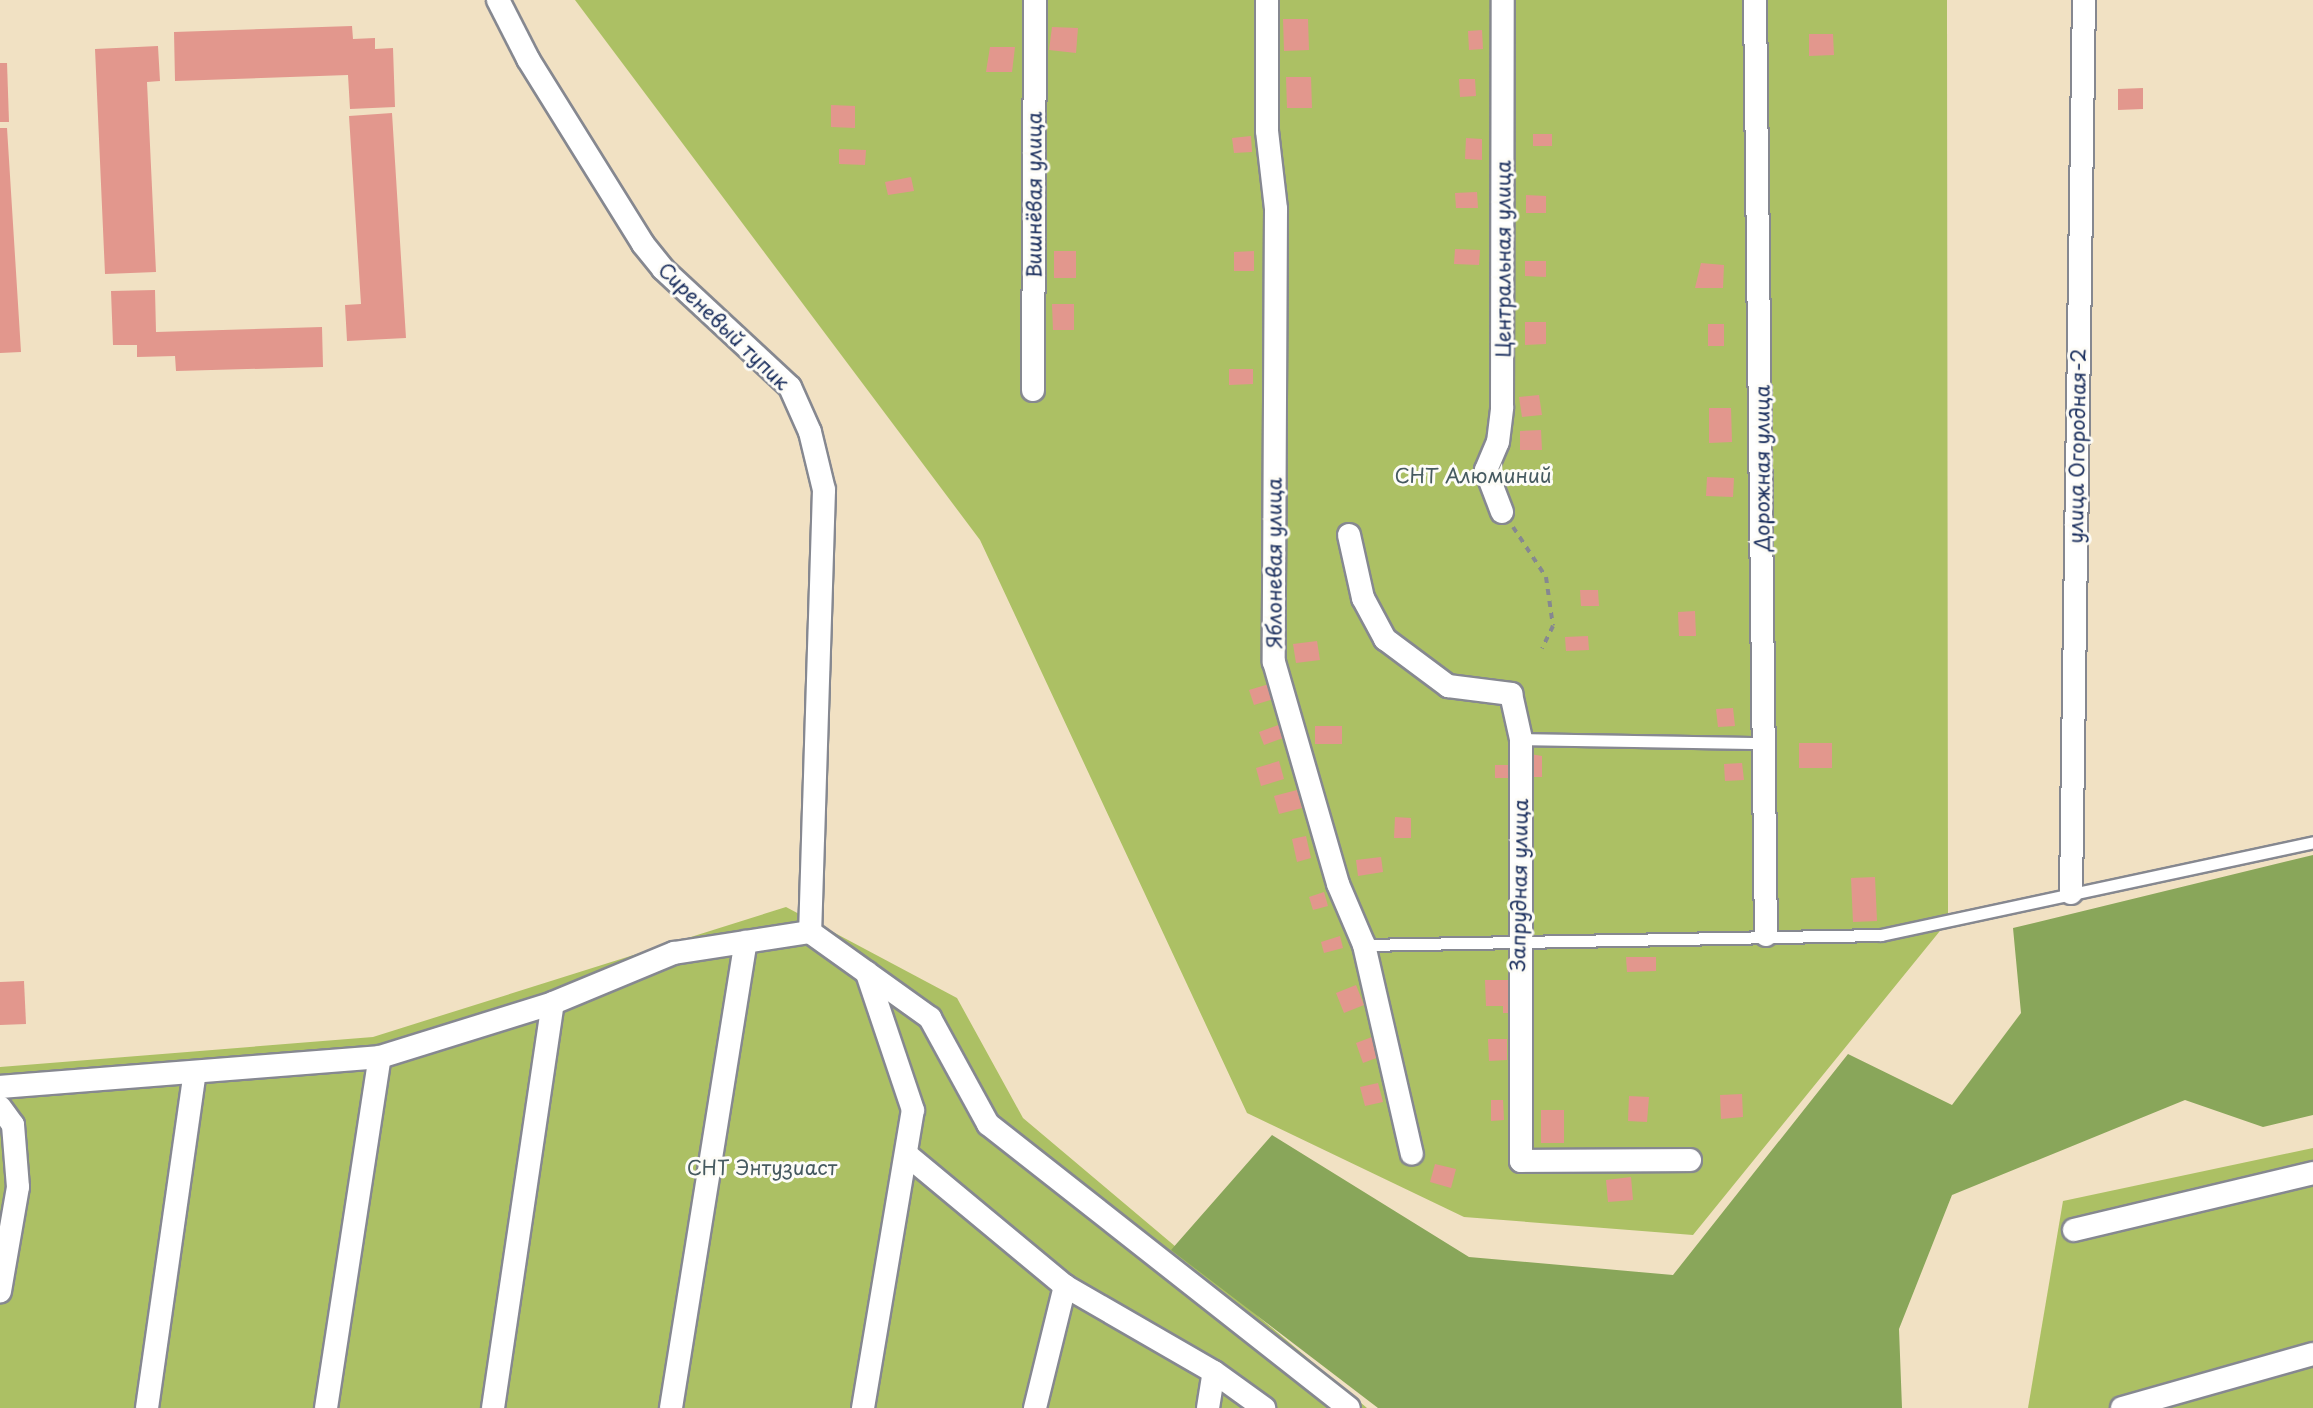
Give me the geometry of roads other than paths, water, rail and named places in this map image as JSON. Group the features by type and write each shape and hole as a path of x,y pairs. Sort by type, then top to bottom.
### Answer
{"street":[{"name":"Сиреневый тупик","path":"498,0 528,59 643,244 663,269 790,387 810,432 824,490 810,932"},
{"name":"Вишнёвая улица","path":"1033,390 1035,0"},
{"name":"Яблоневая улица","path":"1267,0 1267,131 1276,209 1274,662 1338,884 1364,945 1412,1154"},
{"name":"Центральная улица","path":"1502,512 1486,470 1498,442 1502,407 1503,0"},
{"name":"Дорожная улица","path":"1755,0 1764,517 1761,743 1766,935"},
{"name":"улица Огородная-2","path":"2071,893 2084,0"},
{"name":"Запрудная улица","path":"1349,535 1363,598 1385,639 1448,686 1511,694 1521,739 1517,941 1521,1161 1690,1160"},
{"path":"0,1087 194,1076 380,1057 553,1003 674,953 810,932 930,1018 988,1124 1349,1408"},
{"path":"671,1408 746,942"},
{"path":"863,1408 913,1110 867,973"},
{"path":"493,1408 553,1003"},
{"path":"326,1408 380,1057"},
{"path":"147,1408 194,1076"},
{"path":"0,1107 13,1125 0,1291"},
{"path":"906,1154 1065,1286 1214,1372 1264,1408"},
{"path":"2074,1230 2313,1173"},
{"path":"1035,1408 1065,1286"},
{"path":"2122,1408 2313,1354"},
{"path":"1208,1408 1214,1372"}],"lane":[{"path":"1521,739 1761,743"},
{"path":"1364,945 1881,935 2313,842"}],"park label":[{"name":"СНТ Алюминий","path":"1473,475"},
{"name":"СНТ Энтузиаст","path":"762,1167"}]}
